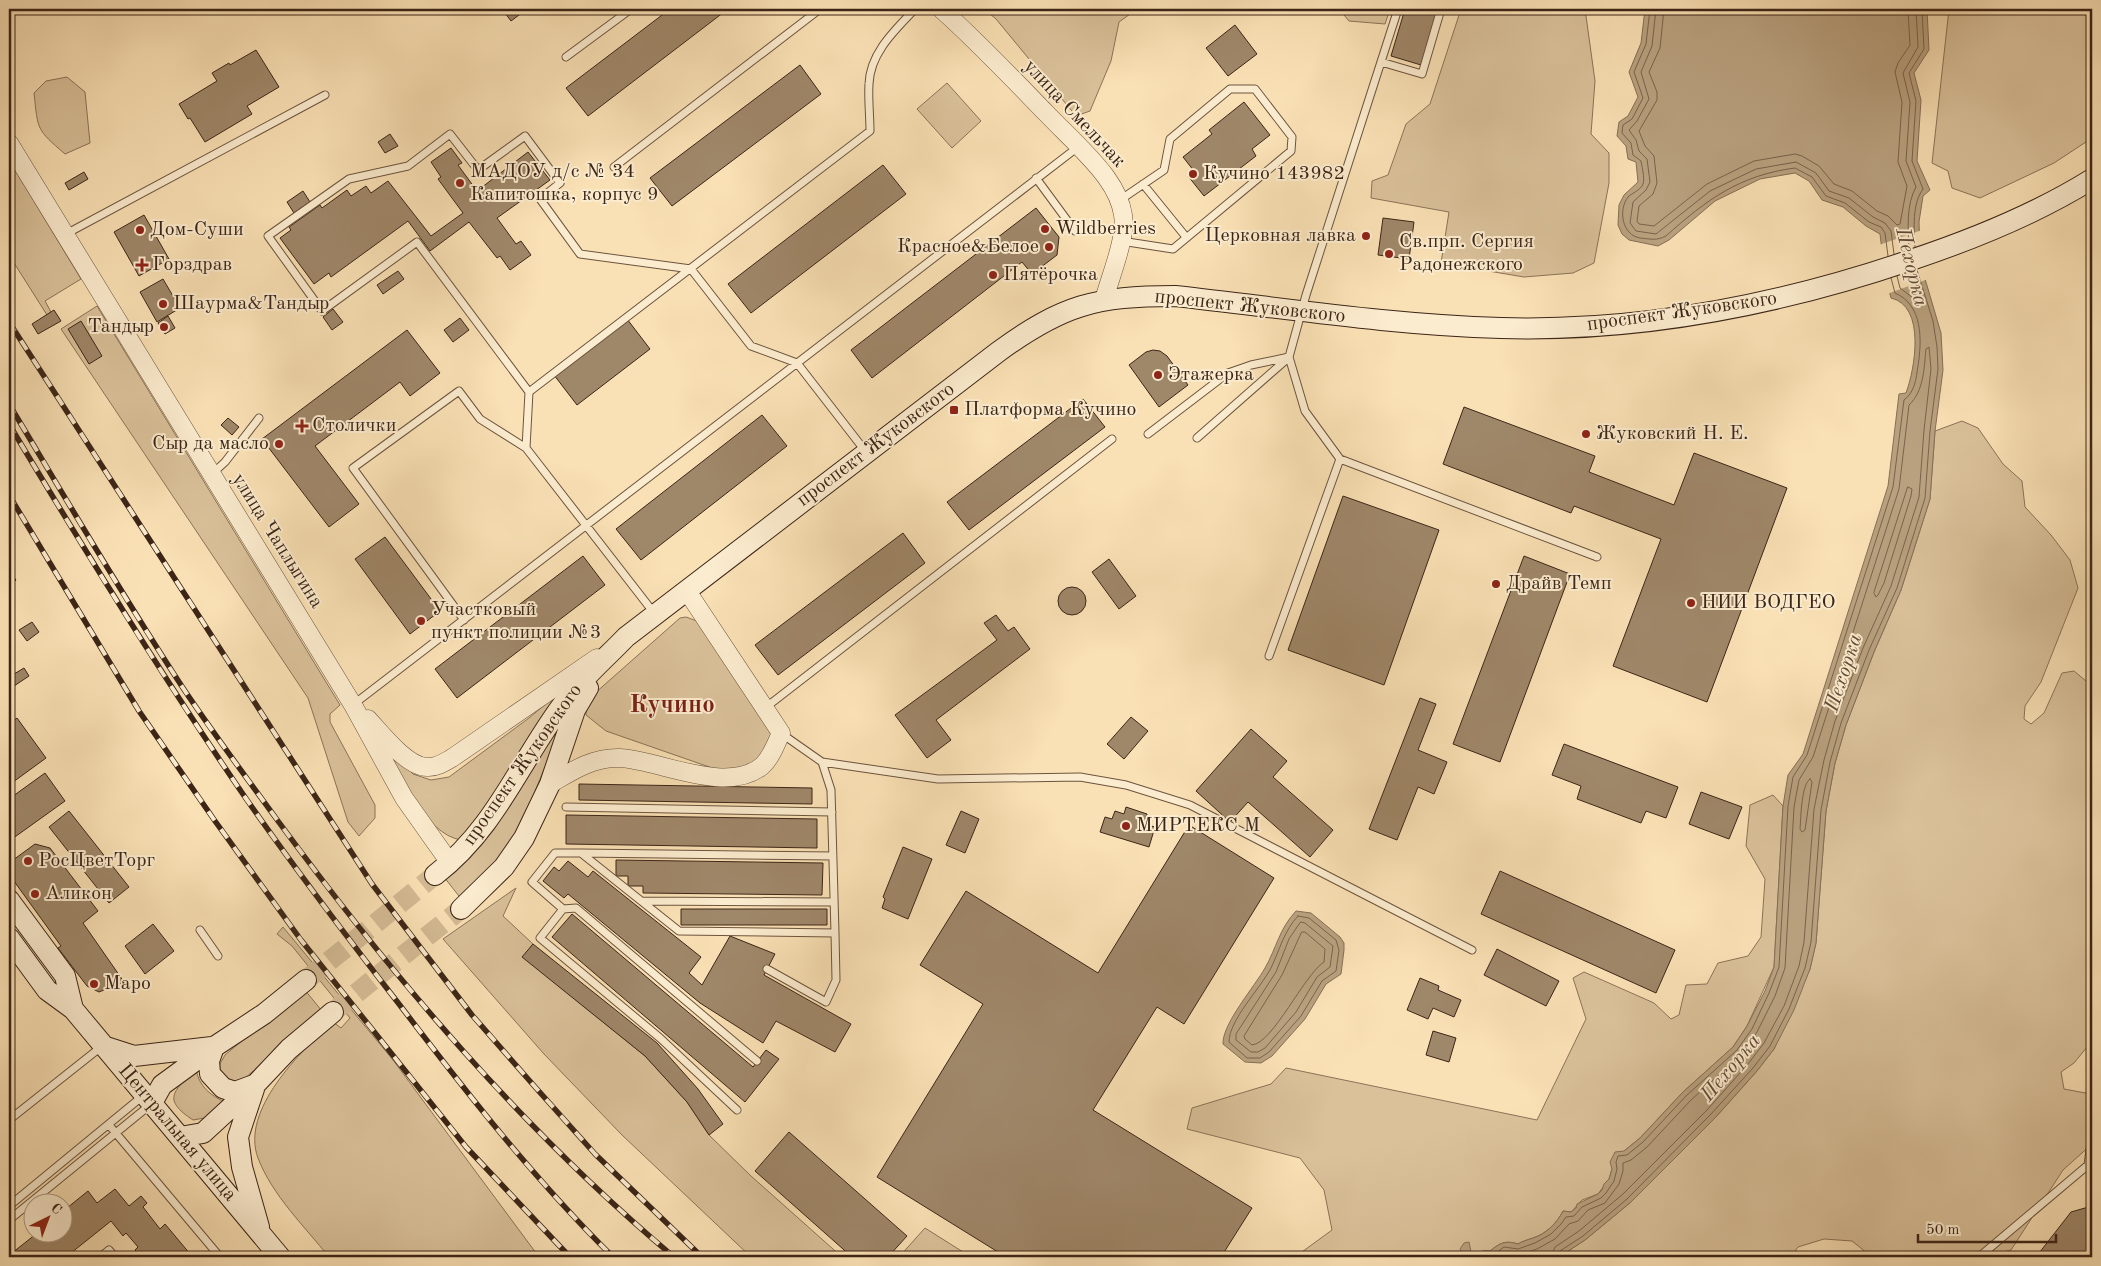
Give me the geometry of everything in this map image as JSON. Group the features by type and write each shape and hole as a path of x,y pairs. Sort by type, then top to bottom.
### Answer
{"main road":[{"name":"проспект Жуковского","path":"443,869 468,845 494,812 563,703 586,677 626,638 1026,331 1073,308 1104,300 1138,296 1175,296 1434,325 1502,328 1572,328 1637,323 1712,312 1795,295 1869,274 1953,246 2014,221 2092,179"},
{"name":"проспект Жуковского","path":"461,909 492,880 509,860 533,820 550,784 575,710 582,698 598,677 656,615"},
{"name":"Центральная улица","path":"9,900 65,976 73,1009"},
{"name":"Центральная улица","path":"9,938 47,990 73,1009 180,1137 269,1249"},
{"path":"148,1099 162,1085 264,1014 306,980"},
{"path":"180,1137 203,1133 255,1085 289,1049 333,1012"},
{"path":"103,1046 134,1056 214,1047"},
{"path":"214,1047 209,1061 210,1074 223,1088 235,1092 255,1085"},
{"path":"255,1085 238,1136 242,1167 269,1249"}],"street":[{"name":"улица Смельчак","path":"941,9 994,59 1078,146 1105,176 1120,200 1124,217 1120,241 1104,300"},
{"name":"улица Чаплыгина","path":"9,143 353,705 443,869"},
{"path":"550,784 584,764 620,758 708,776 728,778 748,773 762,766 774,750 781,733 687,591"},
{"name":"улица Чаплыгина","path":"353,705 401,754 426,768 435,766 452,758 626,638"}],"lane":[{"path":"9,13 16,9"},
{"path":"566,57 631,9"},
{"path":"614,167 820,9"},
{"path":"529,392 870,131 868,82 873,63 884,42 915,9"},
{"path":"1398,9 1301,311 1289,357 1305,411 1340,459 1597,557"},
{"path":"1381,62 1422,74 1442,9"},
{"path":"1120,200 1164,170 1170,139 1230,89 1254,89 1292,137 1292,151 1173,248 1120,241"},
{"path":"64,235 325,95"},
{"path":"526,448 529,392 417,242 322,311 268,236 349,179 408,166 450,134 478,170 525,136 560,183 540,199 580,254 691,268 751,346 797,363 866,452"},
{"path":"353,705 1078,146"},
{"path":"1036,178 1075,231"},
{"path":"1143,184 1186,237"},
{"path":"1148,434 1228,373 1251,365 1289,357"},
{"path":"1197,438 1289,357"},
{"path":"464,620 353,468 459,392 480,419 526,448 656,615"},
{"path":"211,474 225,462 259,418"},
{"path":"764,708 1112,439"},
{"path":"1269,656 1340,459"},
{"path":"781,733 822,762 938,779 1080,778 1126,785 1190,805 1472,950"},
{"path":"767,969 826,1002 836,980 831,790 822,762"},
{"path":"566,807 832,812"},
{"path":"757,1061 576,908 563,909 532,882 555,853 833,856"},
{"path":"581,853 679,931 835,933"},
{"path":"641,901 834,902"},
{"path":"563,909 540,938 660,1038 737,1110"},
{"path":"200,930 218,956"},
{"path":"9,1120 103,1046"},
{"path":"9,1206 109,1125 148,1099"},
{"path":"9,1220 116,1133 148,1099"},
{"path":"109,1125 220,1257"},
{"path":"1979,1257 2090,1167 2092,1135"},
{"path":"100,1257 109,1250 115,1257"}],"shaded area":[{"path":"984,9 1137,9 1119,22 1111,61 1090,111 1076,116 996,19"},
{"path":"1339,9 1390,9 1385,24 1349,21"},
{"path":"1461,9 1585,9 1595,81 1591,134 1609,153 1609,183 1594,263 1573,273 1524,277 1441,263 1449,212 1371,198 1372,181 1388,175 1406,124 1430,104"},
{"path":"1949,9 2092,9 2092,138 2054,163 1980,198 1952,188 1948,171 1932,163"},
{"path":"67,77 85,92 90,143 65,154 48,139 40,128 36,115 34,93 46,81"},
{"path":"947,83 981,121 952,148 917,109"},
{"path":"9,160 81,279 45,301 51,312 47,315 9,255"},
{"path":"97,306 340,705 330,714 330,722 375,805 375,818 359,836 348,822 308,698 61,329"},
{"path":"1962,421 1978,428 2003,464 2022,481 2025,507 2051,535 2070,560 2078,588 2041,682 2025,706 2024,719 2031,724 2044,713 2062,673 2074,671 2092,686 2092,1041 2074,1063 2061,1072 2064,1089 2091,1094 2092,1096 2092,1144 2063,1170 2011,1250 1984,1257 1872,1257 1852,1241 1824,1239 1798,1247 1791,1257 1559,1257 1585,1240 1631,1202 1715,1118 1774,1049 1810,969 1816,943 1826,811 1835,763 1846,725 1874,652 1901,590 1930,499 1935,431"},
{"path":"686,617 705,624 768,723 771,736 757,762 733,770 718,770 606,731 586,715 586,706 594,694 680,618"},
{"path":"565,688 488,807 461,840 448,835 435,826 414,800 383,741 413,774 431,780 449,777 529,718"},
{"path":"559,724 562,725 529,806 502,861 462,900 444,877"},
{"path":"1773,795 1783,806 1774,967 1747,1026 1733,1047 1683,1092 1640,1138 1624,1151 1612,1169 1609,1179 1598,1194 1582,1200 1571,1212 1563,1211 1558,1220 1542,1234 1518,1244 1503,1243 1490,1251 1483,1251 1476,1255 1471,1252 1462,1253 1457,1257 1295,1257 1332,1230 1324,1190 1300,1158 1187,1129 1192,1108 1271,1084 1286,1068 1537,1120 1586,1019 1573,978 1584,972 1654,1003 1671,1019 1679,1015 1686,985 1707,984 1718,963 1748,956 1761,937 1765,879 1746,846 1750,805"},
{"path":"516,888 503,916 533,944 523,957 645,1056 687,1102 709,1135 751,1176 842,1257 751,1257 622,1135 544,1054 443,939"},
{"path":"283,927 393,1060 539,1257 329,1257 280,1198 264,1172 258,1158 255,1140 258,1121 265,1102 290,1065 305,1049 333,1022 341,1028 350,1018 292,946 277,934"},
{"path":"304,989 322,1011 244,1079 235,1082 226,1079 220,1074 220,1064 225,1055"},
{"path":"196,1069 203,1086 227,1103 210,1117 193,1120 177,1106 174,1095 182,1083"},
{"path":"925,1228 971,1257 899,1257"}],"water":[{"name":"Пехорка","path":"1645,9 1927,9 1929,50 1914,73 1921,100 1917,161 1930,190 1923,196 1919,222 1920,253 1923,272 1941,333 1943,370 1935,431 1930,499 1901,590 1874,652 1846,725 1835,763 1826,811 1816,943 1810,969 1794,1010 1774,1049 1715,1118 1631,1202 1585,1240 1559,1257 1457,1257 1462,1253 1460,1249 1464,1243 1469,1242 1471,1252 1476,1255 1483,1251 1490,1251 1503,1243 1518,1244 1538,1236 1551,1228 1563,1211 1571,1212 1576,1208 1577,1204 1598,1194 1609,1179 1612,1169 1610,1162 1615,1152 1624,1151 1640,1138 1683,1092 1733,1047 1747,1026 1765,991 1774,967 1783,806 1788,775 1803,754 1888,486 1899,394 1906,393 1912,369 1915,340 1914,325 1902,303 1891,298 1885,275 1880,234 1866,226 1843,207 1822,200 1809,181 1795,173 1760,179 1715,201 1669,240 1658,246 1629,240 1622,234 1618,225 1619,205 1624,195 1638,182 1636,162 1628,159 1626,146 1617,136 1619,122 1628,116 1638,97 1629,72 1641,43"},
{"path":"1296,911 1311,913 1340,937 1344,943 1341,974 1326,984 1305,1019 1272,1056 1261,1063 1245,1062 1223,1044 1224,1036 1233,1016 1265,968 1282,931"}],"pier":[{"path":"1922,230 1923,253 1928,279 1887,294 1882,276 1879,245"}],"building":[{"path":"502,9 527,9 511,21"},
{"path":"670,9 728,9 588,116 566,88"},
{"path":"1405,9 1438,9 1421,65 1391,56"},
{"path":"1235,25 1257,54 1228,76 1206,48"},
{"path":"256,50 279,87 247,106 252,114 205,142 179,104 217,81 212,73"},
{"path":"800,65 821,94 672,206 650,178"},
{"path":"1244,102 1270,135 1252,149 1256,156 1204,196 1188,176 1194,171 1183,157 1212,134 1209,130"},
{"path":"390,134 398,146 385,153 378,142"},
{"path":"451,148 462,163 458,165 477,191 528,152 550,180 497,218 516,244 521,241 531,255 510,270 500,256 497,258 469,222 430,251 408,221 331,277 329,273 314,284 280,238 291,230 289,227 320,205 322,208 347,190 351,196 366,186 371,193 388,181 431,236 463,213 438,179 441,177 431,162"},
{"path":"883,165 906,194 751,313 728,284"},
{"path":"84,172 88,179 69,190 65,183"},
{"path":"303,191 310,202 294,213 287,202"},
{"path":"1036,208 1059,237 1057,255 1032,274 1022,262 872,378 851,350"},
{"path":"144,215 169,259 139,276 114,232"},
{"path":"1383,218 1414,222 1409,259 1378,255"},
{"path":"398,271 404,279 383,294 377,285"},
{"path":"163,279 180,308 157,322 140,292"},
{"path":"333,309 343,322 332,330 323,317"},
{"path":"54,310 61,321 38,334 32,324"},
{"path":"168,316 175,328 165,334 158,323"},
{"path":"460,318 469,330 453,342 444,330"},
{"path":"627,319 650,349 577,405 554,375"},
{"path":"81,321 102,356 89,364 68,329"},
{"path":"407,330 440,373 410,396 400,382 315,446 359,504 329,527 262,439"},
{"name":"Этажерка","path":"1160,351 1167,356 1188,385 1159,407 1129,365 1146,352"},
{"path":"1083,399 1105,427 969,530 947,502"},
{"name":"НИИ ВОДГЕО","path":"1464,407 1595,456 1589,472 1674,505 1694,453 1787,488 1707,702 1613,666 1661,539 1574,506 1571,513 1443,464"},
{"path":"762,415 787,446 641,560 616,529"},
{"path":"228,418 239,427 232,435 221,425"},
{"path":"1343,496 1439,530 1384,685 1288,650"},
{"path":"903,533 925,563 778,675 755,645"},
{"path":"385,537 440,611 410,634 355,559"},
{"path":"583,556 605,585 457,698 435,669"},
{"path":"1524,556 1570,574 1500,762 1453,744"},
{"path":"1109,559 1136,596 1119,609 1092,572"},
{"path":"9,571 16,580 9,586"},
{"path":"1072,587 1082,591 1086,601 1082,611 1072,615 1062,611 1058,601 1062,591"},
{"path":"996,615 1008,631 1014,627 1030,649 936,720 951,740 927,758 895,715 997,640 984,623"},
{"path":"32,622 39,632 27,641 19,630"},
{"path":"24,668 29,676 11,688 9,677"},
{"path":"1420,698 1436,704 1418,750 1447,762 1434,794 1418,787 1397,840 1369,829"},
{"path":"1131,717 1148,731 1124,759 1107,744"},
{"path":"17,718 46,758 9,785 9,724"},
{"path":"1251,729 1287,761 1273,777 1333,830 1310,857 1248,802 1230,822 1196,791"},
{"path":"1564,744 1678,787 1666,818 1646,811 1641,823 1577,799 1581,786 1552,775"},
{"path":"45,773 65,801 12,839 9,835 9,799"},
{"path":"579,784 812,788 812,804 579,800"},
{"path":"1701,792 1742,807 1729,839 1689,824"},
{"name":"МИРТЕКС М","path":"1126,807 1147,814 1144,824 1155,827 1149,847 1100,832 1105,817 1112,819 1115,811 1124,814"},
{"path":"69,811 129,887 109,903 49,827"},
{"path":"961,811 979,819 965,853 946,845"},
{"path":"566,815 817,819 817,848 566,844"},
{"path":"1189,825 1274,878 1184,1024 1157,1007 1093,1110 1252,1208 1221,1257 1189,1257 1181,1252 1178,1257 1006,1257 877,1177 983,1004 920,965 966,891 1098,973"},
{"path":"35,844 50,848 98,911 83,923 124,982 99,992 87,986 58,948 61,946 11,877 9,863"},
{"path":"903,847 932,859 908,919 882,908 885,899 883,897"},
{"path":"616,860 823,863 822,895 643,893 643,886 628,886 628,876 616,876"},
{"path":"568,861 588,877 593,871 701,957 689,973 702,985 730,936 775,954 764,975 851,1024 835,1052 776,1021 763,1043 700,1003 568,894 564,898 543,881 554,867 559,871"},
{"path":"1500,871 1675,950 1656,993 1481,914"},
{"path":"681,909 827,909 827,925 681,925"},
{"path":"572,914 753,1067 766,1050 779,1059 745,1102 552,937"},
{"path":"153,924 174,951 145,974 125,946"},
{"path":"533,944 657,1043 698,1089 723,1124 709,1135 687,1102 645,1056 522,957"},
{"path":"1497,949 1559,981 1546,1006 1484,975"},
{"path":"1420,978 1439,986 1438,990 1461,1000 1454,1017 1433,1008 1428,1019 1407,1010"},
{"path":"1433,1031 1456,1038 1449,1062 1426,1055"},
{"path":"789,1132 907,1236 888,1257 852,1257 755,1171"},
{"path":"115,1189 129,1206 141,1196 147,1203 143,1207 160,1229 165,1224 191,1255 189,1257 141,1257 135,1250 138,1247 126,1233 123,1236 111,1221 66,1257 16,1257 12,1253 23,1244 72,1244 72,1204 88,1191 97,1203"},
{"path":"2092,1206 2092,1256 2036,1257 2071,1212"}],"tunnel":[{"path":"306,980 435,875"},
{"path":"333,1012 461,909"}],"railway":[{"path":"9,322 372,884 472,1015 536,1088 595,1154 702,1257"},
{"path":"9,404 116,582 183,688 322,880 415,995 513,1105 565,1158 674,1257"},
{"path":"9,424 155,661 247,800 284,852 360,954 475,1102 528,1166 613,1257"},
{"path":"9,495 139,711 301,940 466,1147 570,1257"}],"place":[{"name":"Кучино 143982","path":"1193,174"},
{"name":"МАДОУ д/с № 34 Капитошка, корпус 9","path":"460,183"},
{"name":"Wildberries","path":"1045,229"},
{"name":"Дом-Суши","path":"140,230"},
{"name":"Церковная лавка","path":"1366,236"},
{"name":"Красное&Белое","path":"1049,247"},
{"name":"Св.прп. Сергия Радонежского","path":"1389,254"},
{"name":"Горздрав","path":"142,265"},
{"name":"Пятёрочка","path":"993,275"},
{"name":"Шаурма&Тандыр","path":"163,304"},
{"name":"Тандыр","path":"164,327"},
{"name":"Этажерка","path":"1158,375"},
{"name":"Платформа Кучино","path":"954,410"},
{"name":"Столички","path":"302,426"},
{"name":"Жуковский Н. Е.","path":"1586,434"},
{"name":"Сыр да масло","path":"279,444"},
{"name":"Драйв Темп","path":"1496,584"},
{"name":"НИИ ВОДГЕО","path":"1691,603"},
{"name":"Участковый пункт полиции №3","path":"421,621"},
{"name":"МИРТЕКС М","path":"1126,826"},
{"name":"РосЦветТорг","path":"28,861"},
{"name":"Аликон","path":"35,894"},
{"name":"Маро","path":"94,984"}],"district":[{"name":"Кучино","path":"672,705"}]}
